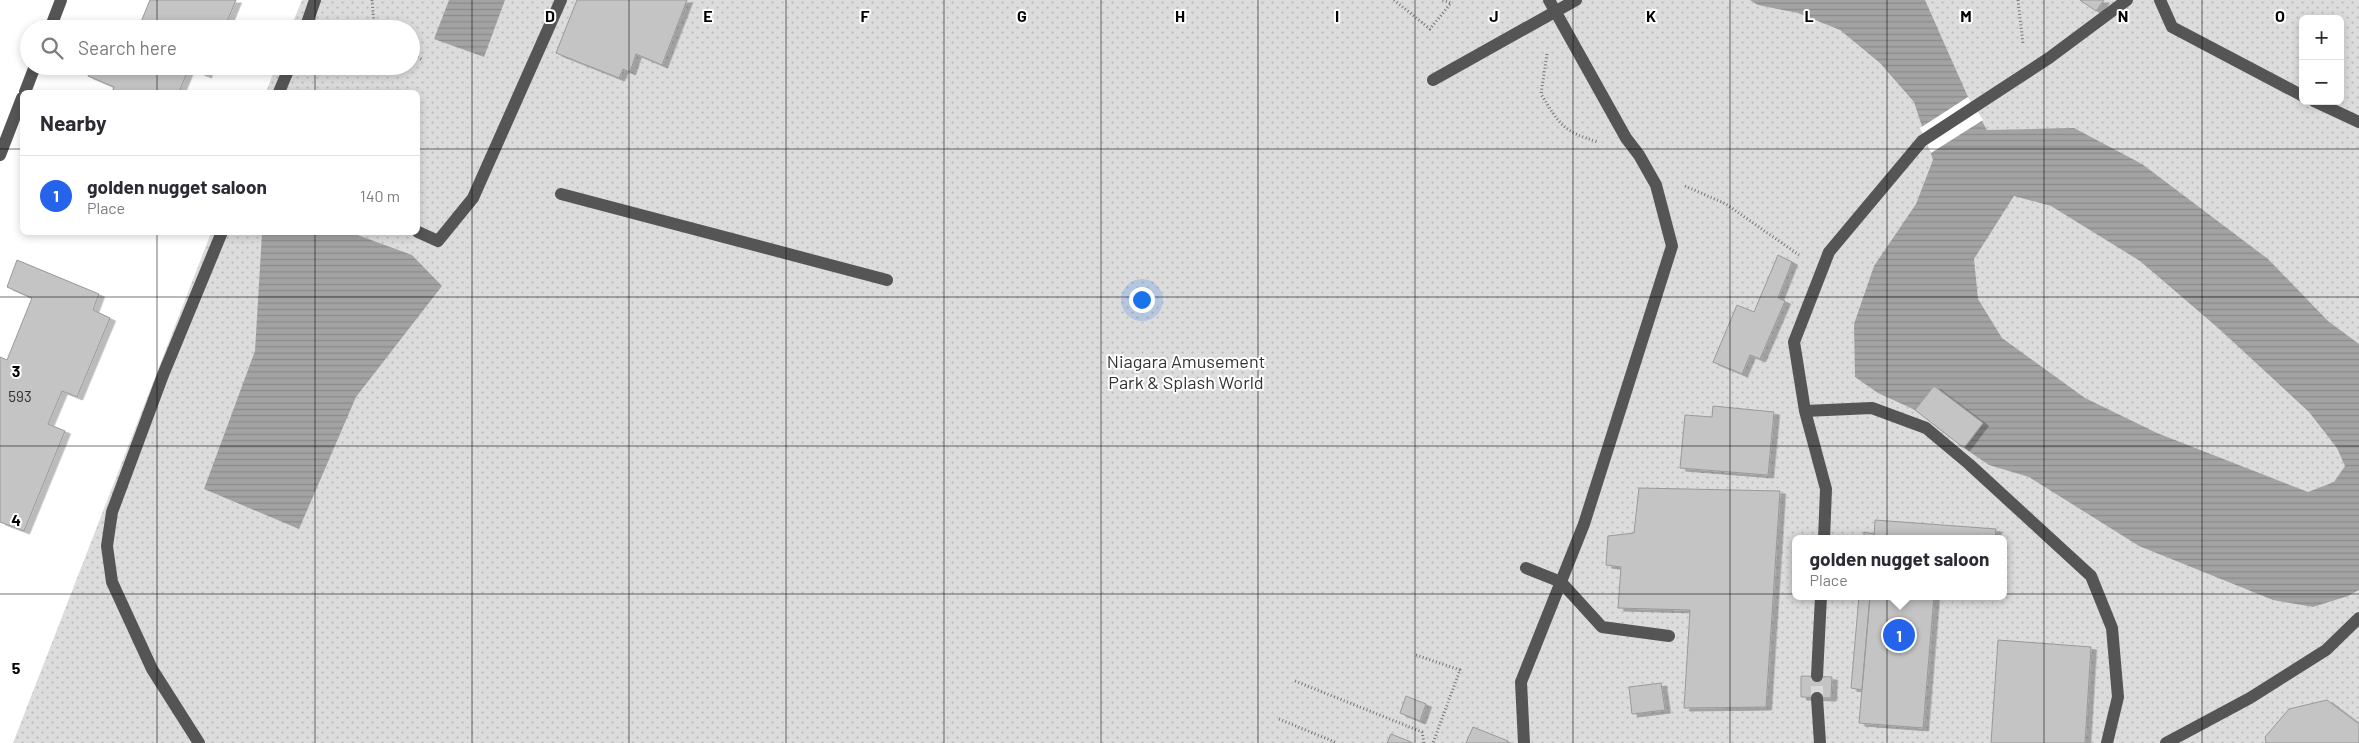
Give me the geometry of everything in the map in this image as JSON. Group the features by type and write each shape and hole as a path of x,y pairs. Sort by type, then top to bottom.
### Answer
{"street":[{"path":"53,20 61,0"},
{"path":"308,20 316,0"},
{"path":"420,233 438,241 473,198 561,0"},
{"path":"1524,743 1521,682 1584,524 1672,246 1656,185 1639,155 1626,138 1549,0"},
{"path":"1433,80 1576,0"},
{"path":"1824,535 1826,489 1805,411 1794,342 1829,252 1922,141 2050,58 2127,0"},
{"path":"2160,0 2172,27 2299,94"},
{"path":"26,90 32,75"},
{"path":"280,90 286,75"},
{"path":"0,155 20,103"},
{"path":"2323,105 2359,122"},
{"path":"561,194 887,280"},
{"path":"199,743 148,660 112,582 107,546 112,512 163,375 221,235"},
{"path":"1805,411 1872,408 1926,428 1977,470 2091,576 2112,628 2118,697 2107,743"},
{"path":"1526,568 1561,582 1602,627 1669,636"},
{"path":"1817,676 1821,600"},
{"path":"2166,743 2250,698 2326,650 2359,618"},
{"path":"1817,698 1820,743"}],"path":[{"path":"372,0 374,20"},
{"path":"1394,0 1430,29 1450,3 1442,0"},
{"path":"2018,0 2026,73"},
{"path":"1416,654 1460,670 1433,743"},
{"path":"1295,681 1422,732 1424,743"},
{"path":"1279,719 1337,743"}],"green space":[{"name":"Niagara Amusement Park & Splash World","path":"302,0 2359,0 2359,743 13,743 210,235 420,235 420,90 267,90 273,75 420,75 420,20 294,20"}],"shaded area":[{"path":"449,0 505,0 484,57 434,39"},
{"path":"1750,0 1925,0 1968,97 1987,130 2074,128 2142,164 2268,259 2328,321 2359,344 2359,590 2348,596 2313,607 2273,600 2139,546 2029,477 1989,465 1964,448 1983,423 1934,386 1915,410 1878,393 1855,377 1854,324 1874,266 1916,204 1933,160 1914,102 1880,63 1840,30 1798,13 1758,5","holes":["2014,196 2051,206 2140,261 2217,327 2309,412 2337,448 2345,466 2334,482 2308,492 2157,433 2085,398 2002,338 1978,299 1974,259"]},
{"path":"262,235 357,235 412,255 442,286 356,397 299,529 204,489 255,351"}],"pier":[{"path":"1968,97 1983,120 1931,153 1920,128"}],"building":[{"path":"150,0 236,0 228,20 142,20"},
{"path":"577,0 687,0 662,65 636,54 630,72 623,69 619,78 556,53"},
{"path":"2080,0 2104,0 2096,11"},
{"path":"186,75 180,90 113,90 114,87 88,76"},
{"path":"1778,255 1792,262 1778,298 1785,301 1760,359 1750,355 1742,374 1713,362 1737,305 1754,312"},
{"path":"17,260 99,294 93,310 110,318 77,397 62,391 48,424 65,431 24,531 0,522 0,357 7,360 32,298 7,287"},
{"path":"1934,386 1983,423 1964,448 1915,410"},
{"path":"1713,406 1774,412 1768,475 1680,468 1685,415 1712,417"},
{"path":"1639,488 1780,491 1766,707 1684,708 1690,610 1618,608 1621,567 1606,565 1608,536 1634,533"},
{"path":"1875,520 1996,529 1995,535 1874,535"},
{"path":"1864,532 1874,534 1874,535 1864,535"},
{"path":"1859,600 1870,600 1862,690 1851,688"},
{"path":"1870,600 1934,600 1923,728 1859,723"},
{"path":"1998,640 2091,647 2085,743 1991,743"},
{"path":"1801,676 1832,677 1831,698 1801,697"},
{"path":"1661,683 1665,710 1632,714 1629,687"},
{"path":"1406,696 1426,704 1420,721 1400,713"},
{"path":"2327,700 2359,724 2359,743 2266,743 2265,737 2289,709"},
{"path":"1473,727 1508,741 1507,743 1466,743"},
{"path":"1391,734 1411,742 1411,743 1387,743"}],"tunnel":[{"path":"1817,676 1817,698"}],"place":[{"name":"golden nugget saloon","path":"1899,635"}]}
